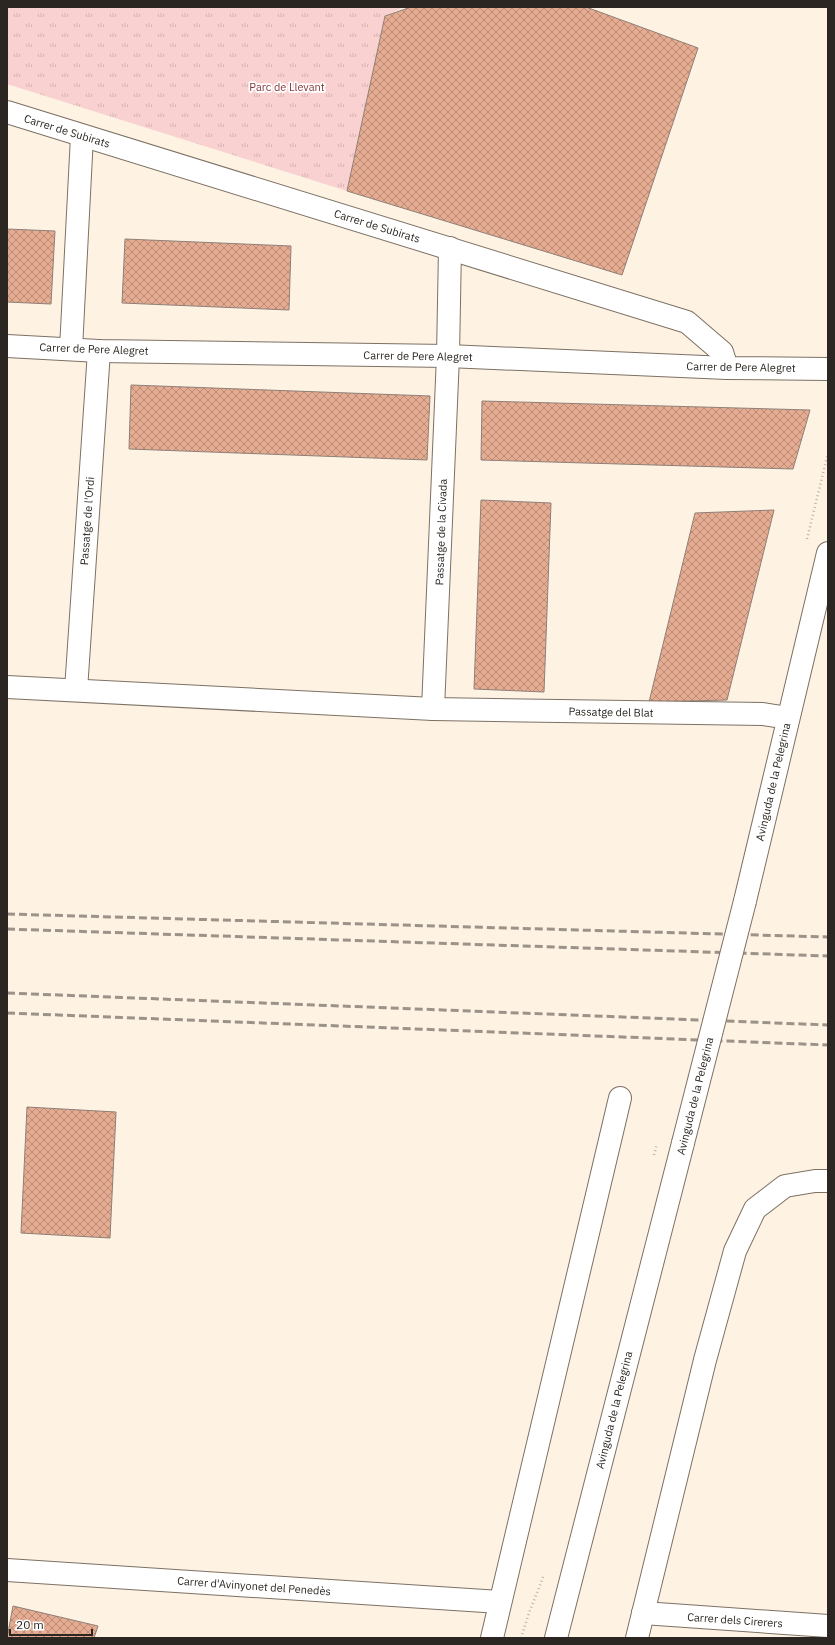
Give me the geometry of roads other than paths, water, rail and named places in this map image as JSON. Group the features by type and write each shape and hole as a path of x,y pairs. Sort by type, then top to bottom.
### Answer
{"street":[{"name":"Carrer de Subirats","path":"7,112 687,322 722,352 727,368"},
{"path":"71,349 82,136"},
{"name":"Passatge de la Civada","path":"433,709 448,356 450,248"},
{"name":"Carrer de Pere Alegret","path":"7,346 99,351 448,356 727,368 828,369"},
{"name":"Passatge de l'Ordi","path":"76,690 99,351"},
{"name":"Avinguda de la Pelegrina","path":"556,1638 745,901 828,553"},
{"name":"Passatge del Blat","path":"7,687 433,709 763,714 788,718"},
{"path":"492,1638 620,1098"},
{"path":"637,1638 705,1360 733,1258 755,1209 785,1186 815,1181 828,1182"},
{"name":"Carrer d'Avinyonet del Penedès","path":"7,1570 500,1602"},
{"name":"Carrer dels Cirerers","path":"643,1613 828,1626"}],"railway":[{"path":"7,914 828,937"},
{"path":"7,929 828,956"},
{"path":"7,993 828,1025"},
{"path":"7,1013 828,1045"}],"park label":[{"name":"Parc de Llevant","path":"287,87"}]}
